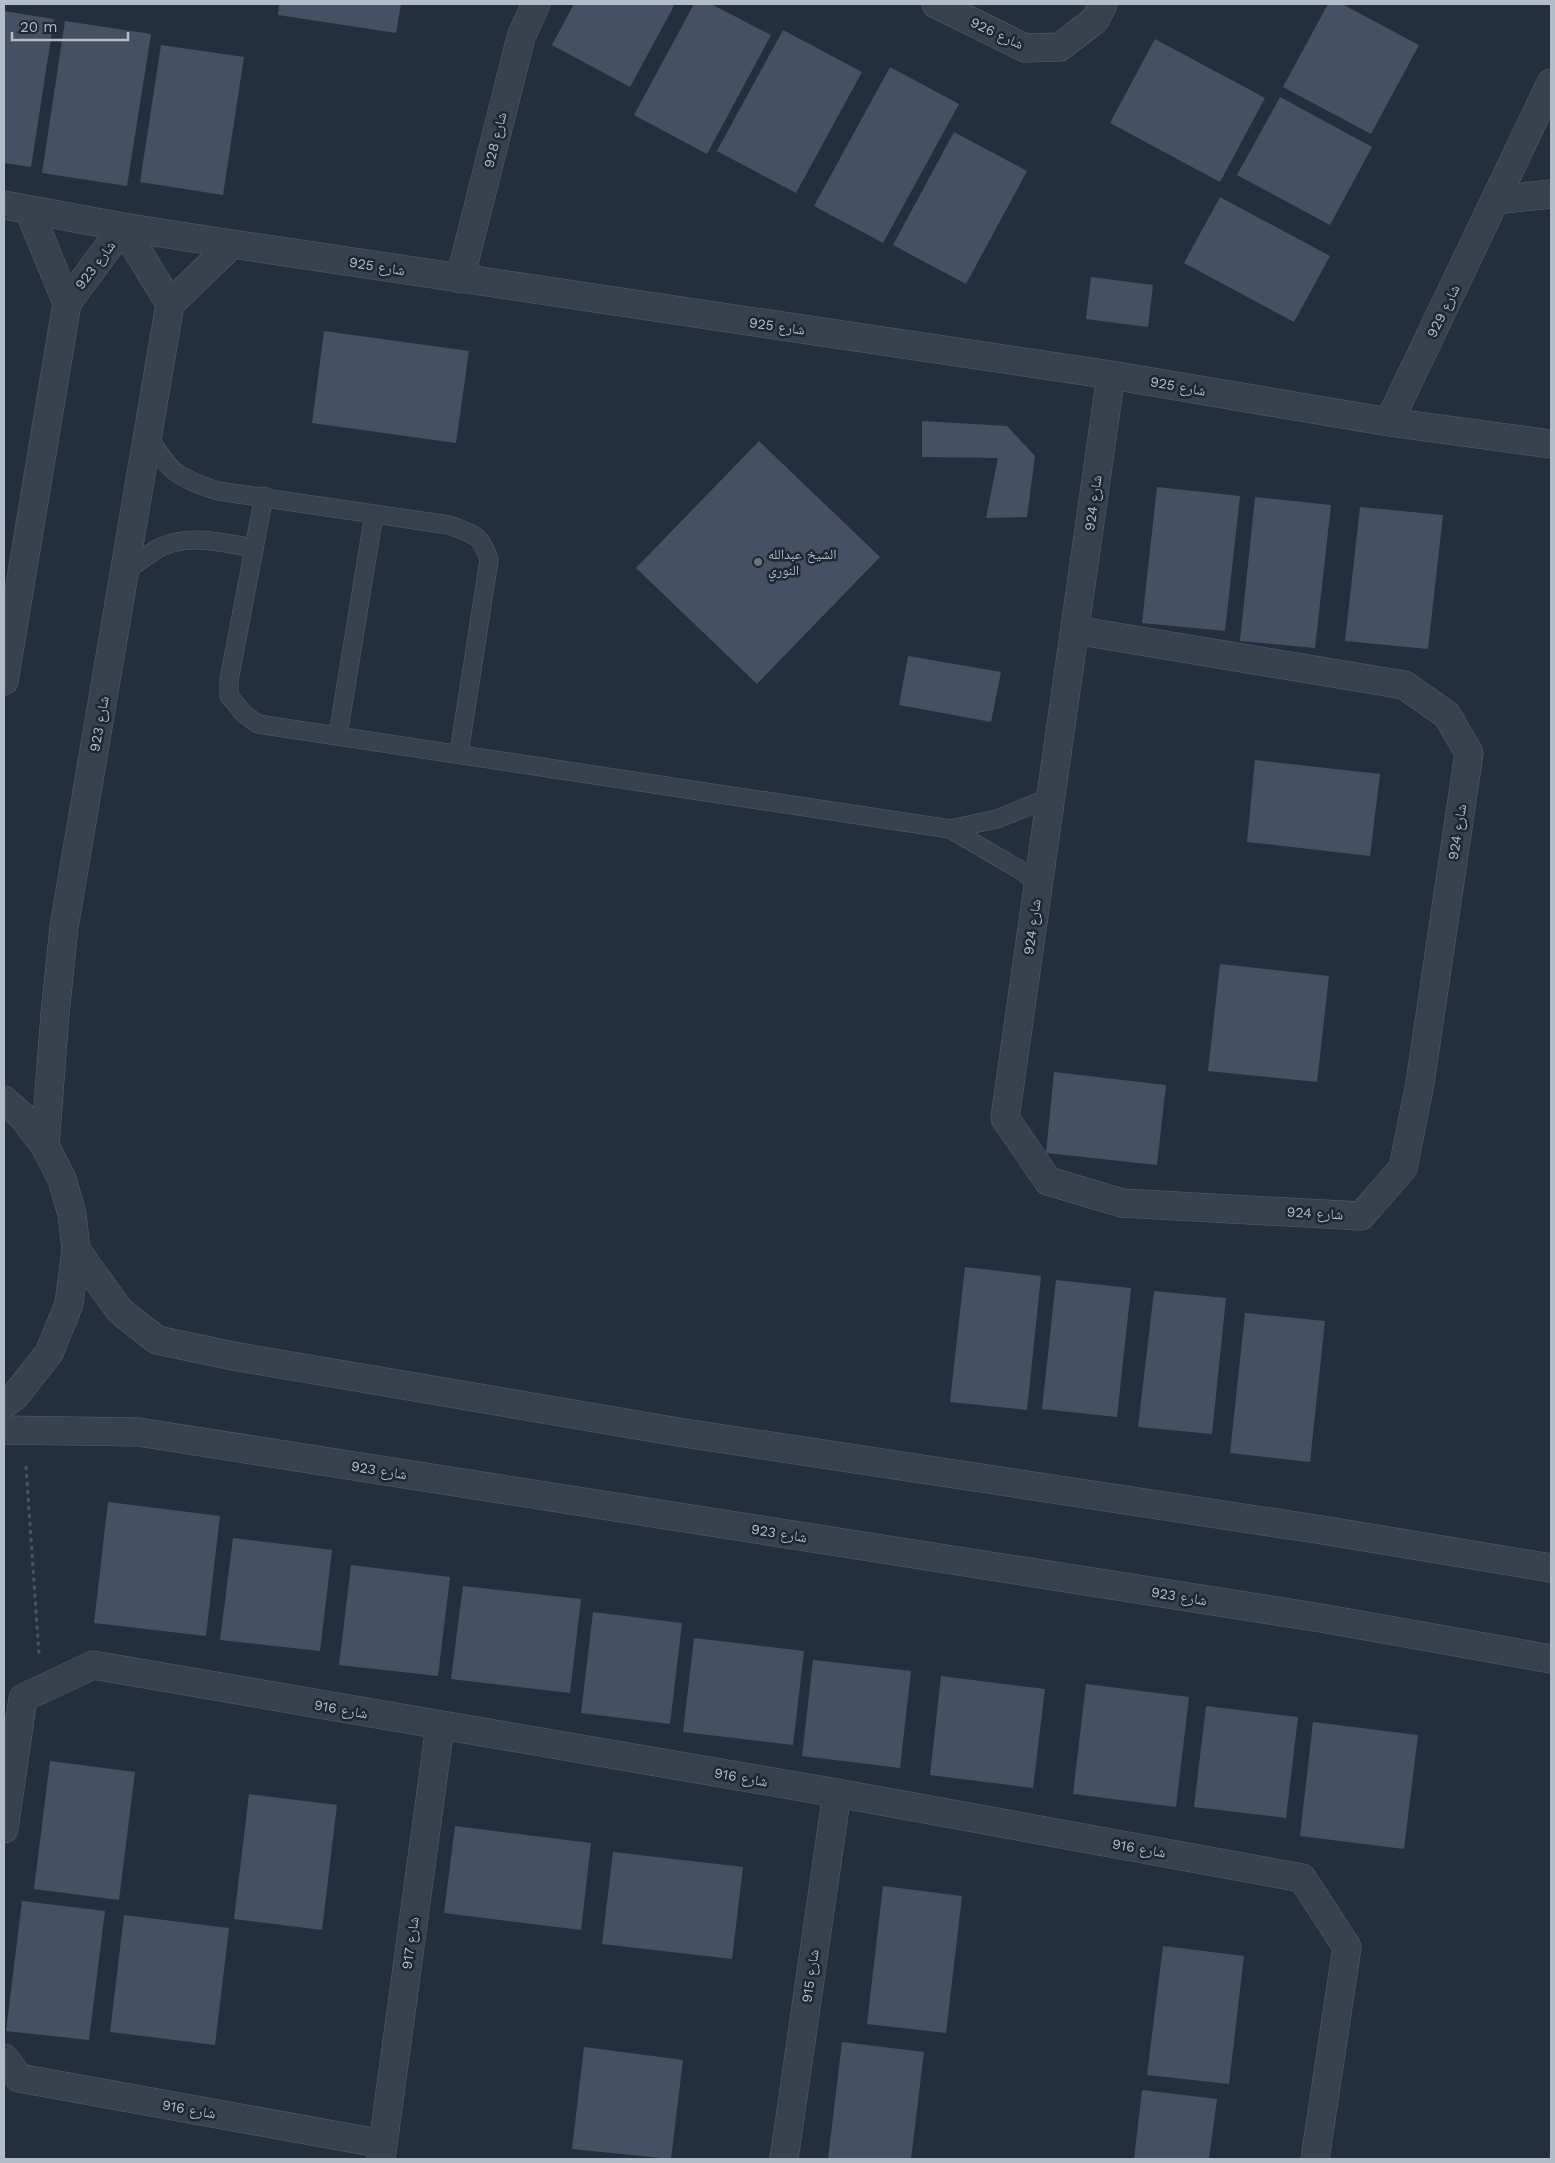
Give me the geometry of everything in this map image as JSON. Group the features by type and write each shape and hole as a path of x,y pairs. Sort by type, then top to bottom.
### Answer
{"street":[{"name":"شارع 928","path":"460,279 521,37 536,4"},
{"name":"شارع 926","path":"936,4 1025,48 1060,47 1095,20 1103,4"},
{"name":"شارع 929","path":"1389,422 1551,83"},
{"path":"1496,200 1551,194"},
{"name":"شارع 925","path":"16,208 123,227 460,279 1111,375 1389,422 1551,444"},
{"name":"شارع 923","path":"16,208 67,303"},
{"name":"شارع 923","path":"4,681 67,303 123,227 170,304 64,927 45,1146"},
{"path":"170,304 232,244"},
{"name":"شارع 924","path":"1075,630 1404,685 1447,715 1469,753 1420,1083 1403,1168 1361,1216 1122,1203 1048,1181 1005,1118 1111,375"},
{"path":"4,1100 23,1117 45,1146 62,1179 72,1214 76,1250 69,1304 49,1353 16,1396 4,1404"},
{"path":"76,1250 120,1311 157,1340 233,1356 678,1432 1316,1529 1551,1568"},
{"name":"شارع 923","path":"14,1430 138,1432 1311,1617 1551,1659"},
{"name":"شارع 916","path":"4,1830 24,1698 93,1666 837,1793 1302,1878 1347,1947 1315,2159"},
{"name":"شارع 917","path":"382,2152 440,1726"},
{"name":"شارع 915","path":"784,2159 837,1793"},
{"name":"شارع 916","path":"4,2058 19,2078 382,2152"}],"lane":[{"path":"148,436 166,465 187,481 218,490 449,526 473,534 484,545 489,560 459,753"},
{"path":"264,496 229,680 229,696 244,714 258,724 950,829 996,819 1051,797"},
{"path":"338,735 374,514"},
{"path":"124,572 162,547 186,540 205,540 254,548"},
{"path":"950,829 1022,871 1038,885"}],"path":[{"path":"14,1430 41,1689"}],"building":[{"path":"279,4 401,4 396,33 278,15"},
{"path":"574,4 675,4 630,87 552,45"},
{"path":"694,4 711,4 771,35 707,154 634,115"},
{"path":"1328,4 1342,4 1419,45 1371,134 1283,87"},
{"path":"4,11 54,19 31,167 4,163"},
{"path":"65,21 151,34 127,186 42,173"},
{"path":"783,30 862,72 796,193 717,151"},
{"path":"1155,39 1265,98 1220,182 1110,123"},
{"path":"161,45 244,57 223,195 140,182"},
{"path":"890,67 959,104 883,243 814,206"},
{"path":"1280,97 1372,147 1330,225 1237,175"},
{"path":"954,132 1027,171 966,284 893,245"},
{"path":"1220,197 1330,256 1294,322 1184,263"},
{"path":"1091,277 1153,285 1148,327 1086,319"},
{"path":"324,331 469,351 456,443 312,423"},
{"path":"922,421 1007,426 1035,456 1027,517 986,518 998,458 922,457"},
{"name":"الشيخ عبدالله النوري","path":"759,441 880,557 757,684 636,568"},
{"path":"1157,487 1240,496 1225,631 1142,623"},
{"path":"1255,497 1331,505 1315,648 1240,641"},
{"path":"1360,507 1443,515 1428,649 1345,641"},
{"path":"908,656 1001,672 991,722 899,705"},
{"path":"1255,760 1380,774 1370,856 1247,842"},
{"path":"1220,964 1329,976 1317,1082 1208,1071"},
{"path":"1054,1072 1166,1085 1157,1165 1046,1153"},
{"path":"965,1267 1041,1276 1027,1410 950,1402"},
{"path":"1056,1280 1131,1288 1117,1417 1042,1409"},
{"path":"1154,1291 1226,1298 1212,1434 1138,1427"},
{"path":"1245,1313 1325,1321 1310,1462 1230,1453"},
{"path":"108,1502 220,1516 206,1636 94,1623"},
{"path":"233,1538 332,1550 320,1651 220,1640"},
{"path":"351,1565 450,1577 438,1676 339,1665"},
{"path":"463,1586 581,1599 570,1693 451,1679"},
{"path":"593,1612 682,1623 670,1724 581,1713"},
{"path":"694,1638 804,1651 793,1745 683,1732"},
{"path":"813,1660 911,1671 900,1768 802,1756"},
{"path":"941,1676 1045,1689 1033,1788 930,1775"},
{"path":"1086,1684 1189,1697 1176,1807 1073,1794"},
{"path":"1206,1706 1298,1717 1286,1818 1194,1807"},
{"path":"1313,1722 1418,1735 1404,1849 1300,1836"},
{"path":"50,1761 135,1772 119,1900 34,1889"},
{"path":"249,1794 337,1805 322,1930 234,1919"},
{"path":"455,1826 591,1843 581,1930 444,1913"},
{"path":"613,1852 743,1867 732,1959 602,1944"},
{"path":"883,1886 962,1896 946,2033 867,2024"},
{"path":"22,1901 105,1911 89,2040 6,2031"},
{"path":"124,1915 229,1928 215,2045 110,2032"},
{"path":"1163,1946 1244,1956 1229,2084 1147,2075"},
{"path":"842,2042 924,2052 911,2159 828,2159"},
{"path":"584,2047 683,2060 671,2159 572,2149"},
{"path":"1142,2090 1217,2099 1209,2159 1134,2159"}],"place":[{"name":"الشيخ عبدالله النوري","path":"758,562"}]}
